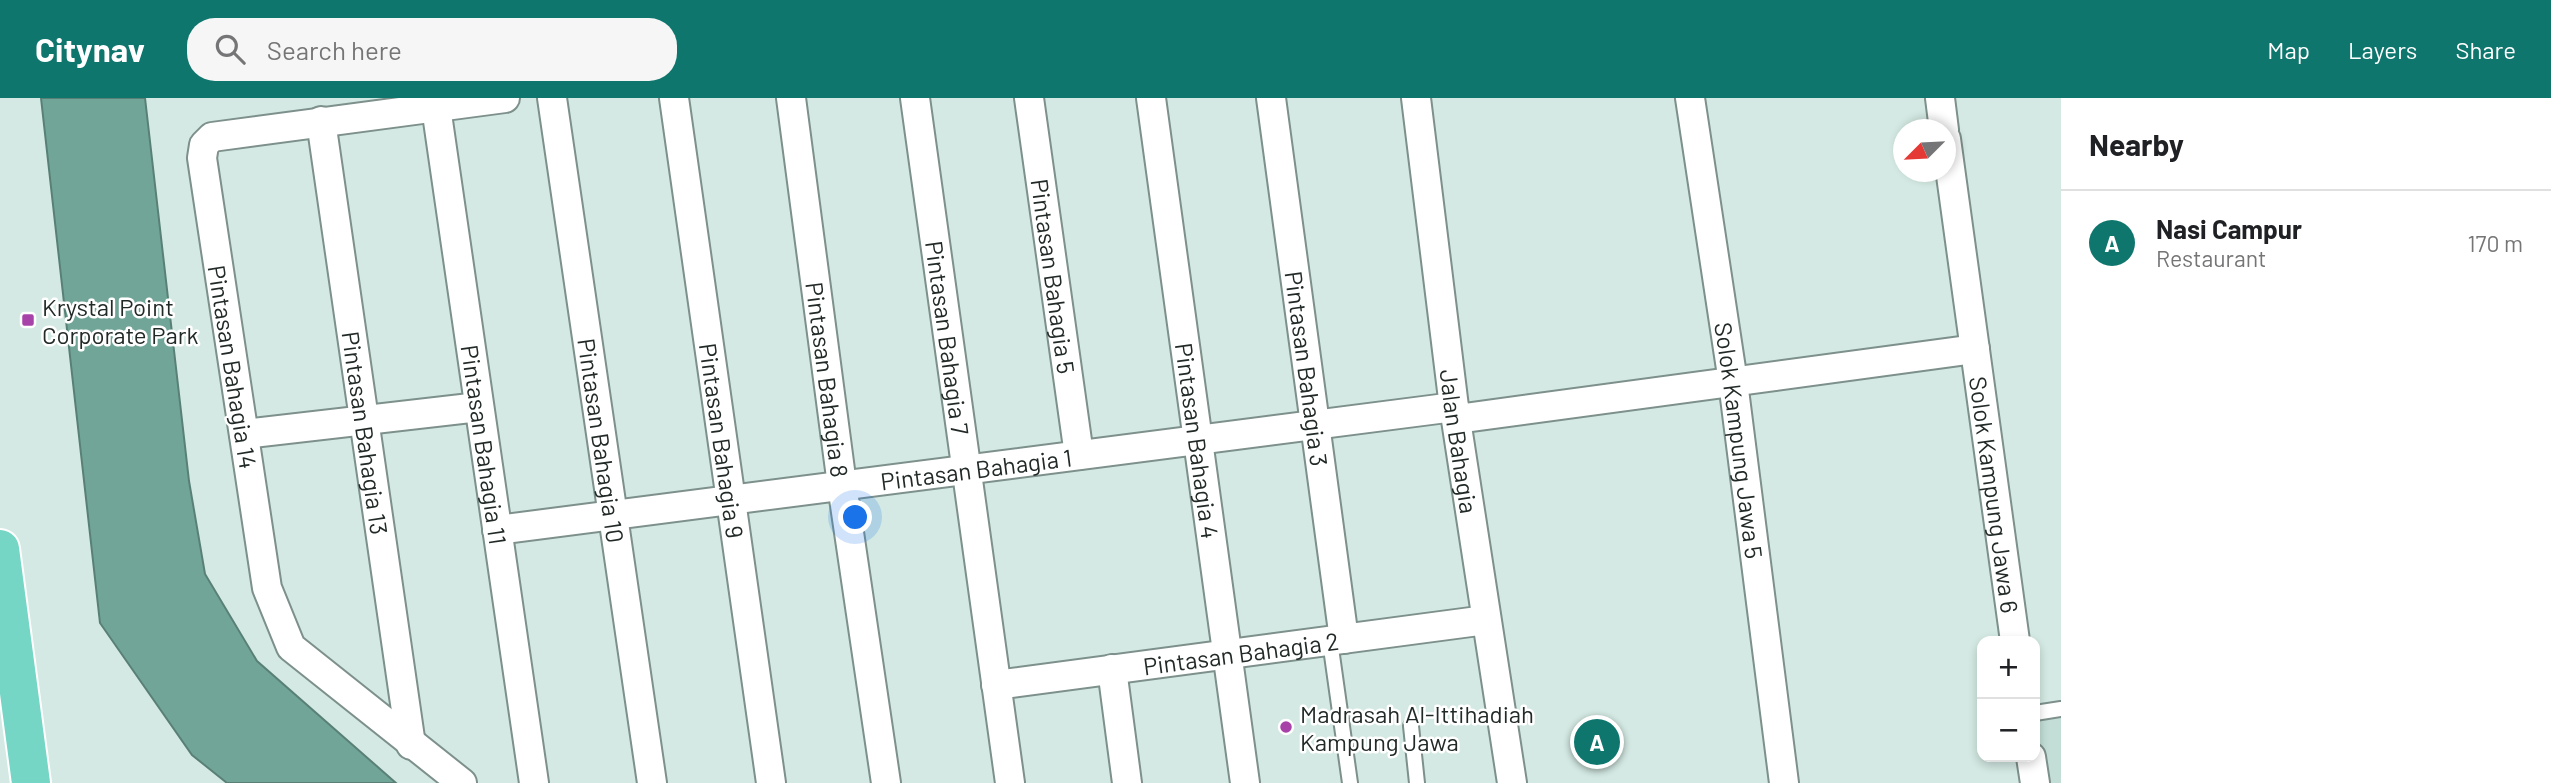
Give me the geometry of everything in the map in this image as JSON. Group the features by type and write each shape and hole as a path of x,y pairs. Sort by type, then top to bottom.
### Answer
{"main road":[{"path":"0,549 11,651 31,783"},
{"path":"11,651 57,783"}],"street":[{"path":"321,121 505,98"},
{"name":"Pintasan Bahagia 10","path":"552,98 652,783"},
{"name":"Pintasan Bahagia 9","path":"674,98 771,783"},
{"name":"Pintasan Bahagia 8","path":"791,98 842,485 886,783"},
{"name":"Pintasan Bahagia 7","path":"915,98 1010,783"},
{"name":"Pintasan Bahagia 5","path":"1030,98 1079,455"},
{"name":"Pintasan Bahagia 4","path":"1151,98 1245,783"},
{"name":"Pintasan Bahagia 3","path":"1271,98 1315,425 1337,640"},
{"name":"Jalan Bahagia","path":"1416,98 1455,413 1512,783"},
{"name":"Solok Kampung Jawa 5","path":"1690,98 1733,382 1784,783"},
{"path":"1940,98 1943,119"},
{"name":"Pintasan Bahagia 11","path":"436,107 534,783"},
{"name":"Pintasan Bahagia 14","path":"321,121 212,137 204,145 202,158 267,588 291,647 462,783"},
{"name":"Pintasan Bahagia 13","path":"321,121 411,745"},
{"name":"Solok Kampung Jawa 6","path":"1951,182 2014,636"},
{"name":"Solok Kampung Jawa 6","path":"1455,413 1733,382 1975,349"},
{"path":"244,434 479,407"},
{"name":"Pintasan Bahagia 1","path":"497,530 1315,425 1455,413"},
{"name":"Pintasan Bahagia 2","path":"996,685 1486,620"},
{"path":"1112,669 1127,783"},
{"path":"2032,762 2035,783"}],"lane":[{"path":"1337,640 1350,783"},
{"path":"2040,712 2061,709"},
{"path":"1410,726 1417,783"}],"shaded area":[{"path":"41,98 145,98 189,481 205,574 257,661 396,783 227,783 192,755 100,623"},
{"path":"2061,709 2061,783 2035,783 2035,762 2040,762 2040,712"}],"place":[{"name":"Krystal Point Corporate Park","path":"28,320"},
{"name":"Madrasah Al-Ittihadiah Kampung Jawa","path":"1286,727"},
{"name":"Nasi Campur","path":"1597,742"}]}
